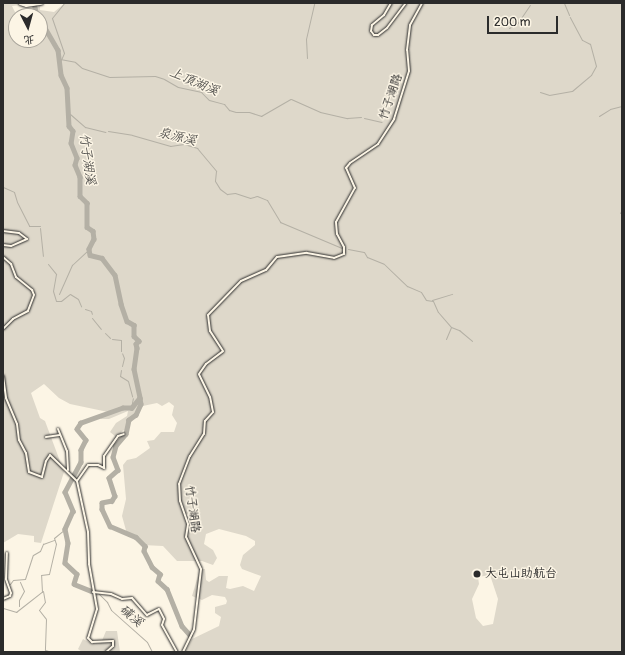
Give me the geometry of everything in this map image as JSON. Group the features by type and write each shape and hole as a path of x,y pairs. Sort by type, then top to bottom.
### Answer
{"street":[{"path":"20,3 30,5 40,3"},
{"path":"391,3 384,15 372,25 371,31 374,35 378,35 387,28 406,3"},
{"name":"竹子湖路","path":"183,652 194,628 201,569 186,537 188,524 180,501 179,484 190,456 204,434 205,420 213,410 199,374 206,364 224,351 210,331 208,315 241,281 266,270 277,257 307,253 334,258 344,254 344,247 335,227 343,208 355,192 355,185 348,176 347,166 373,148 391,125 409,71 407,50 410,25 422,3"},
{"path":"3,231 19,233 27,239 11,246 3,245"},
{"path":"3,257 11,264 16,277 32,290 34,295 28,311 13,319 3,329"},
{"path":"3,376 19,440 26,453 28,472 42,477 46,461 50,454 68,470 77,481 88,532 89,564 94,585 93,592 97,609 88,638 92,642 113,641 113,646 106,652"},
{"path":"58,429 67,451 68,470"},
{"path":"77,481 88,465 98,465 104,468 104,456 118,436 124,434"},
{"path":"46,437 60,435"},
{"path":"3,599 10,596 11,593 6,580 7,553"},
{"path":"93,592 122,599 132,598 147,615 159,609 164,619 162,625 177,652"}],"shaded area":[{"path":"3,3 37,3 12,6 13,8 8,8 8,48 48,48 48,11 54,12 65,3 622,3 622,652 185,652 192,639 219,626 221,617 215,613 215,607 226,604 227,601 225,597 212,595 202,600 192,596 200,569 205,569 206,580 209,582 219,576 228,576 226,588 230,589 243,586 254,591 261,576 242,569 240,565 243,555 255,545 255,541 246,536 219,529 206,534 204,544 213,550 217,558 213,565 202,561 177,561 163,546 143,545 127,534 122,516 126,499 123,465 127,460 136,458 150,448 147,441 154,440 161,432 174,432 177,423 172,415 174,406 169,402 162,406 157,403 138,407 138,415 129,421 127,429 122,431 114,445 115,436 110,432 116,423 127,416 128,411 109,419 101,419 98,415 108,412 70,404 59,398 44,384 31,393 40,418 45,421 64,472 41,543 34,542 34,536 18,534 3,543","holes":["490,575 498,599 493,624 483,626 476,618 472,599 479,584 478,577"]},
{"path":"106,631 117,631 120,652 82,652 78,649 83,639 92,644 101,643"}],"waterway":[{"name":"竹子湖溪","path":"34,3 35,8"},
{"path":"60,62 64,53 52,18 64,3"},
{"path":"307,58 306,39 314,3"},
{"path":"564,3 569,15"},
{"path":"509,28 517,24 530,5"},
{"path":"540,92 549,95 572,91 591,75 596,66 590,44 582,40 570,17"},
{"name":"竹子湖溪","path":"48,33 58,50 61,75 67,88 69,126 73,131 71,143 77,158 75,165 80,177 80,196 87,203 87,227 93,231 94,239 89,249 90,255 102,258 115,275 121,304 127,321 134,325 134,336 139,341 136,344 137,348 134,369 140,398 132,408 123,408 81,423 77,429 86,440 81,450 81,462 65,492 73,511 65,529 68,543 65,563 77,574 74,584 91,591"},
{"name":"上頂湖溪","path":"60,59 75,62 82,68 109,77 155,76 178,87 201,92 209,100 224,104 229,110 236,112 249,112 261,116 291,99 320,112 347,118 361,117"},
{"path":"599,116 610,109 622,106"},
{"name":"泉源溪","path":"70,114 85,127 105,132"},
{"name":"上頂湖溪","path":"364,118 382,122"},
{"name":"泉源溪","path":"108,131 132,135 170,146 184,144 197,148 216,171 215,181 220,189 227,194 235,193 250,198 257,196 267,200 280,222 342,248"},
{"path":"3,187 14,192 17,202 29,226 40,226"},
{"path":"620,213 622,209"},
{"path":"40,228 43,256"},
{"path":"59,294 72,265 89,249"},
{"name":"泉源溪","path":"348,249 364,252 367,257 384,264 407,286 421,292 426,300 433,301 438,312 451,327 459,330 472,341"},
{"path":"48,264 56,274 53,291 56,301 61,301 70,294 78,299 81,306"},
{"path":"432,300 452,294"},
{"path":"85,309 91,311 92,314"},
{"path":"92,318 101,329"},
{"path":"446,339 451,327"},
{"path":"105,333 110,338"},
{"path":"112,339 121,340 121,351"},
{"path":"122,353 124,358 122,366"},
{"path":"121,370 120,376 128,381 132,396"},
{"name":"竹子湖溪","path":"131,408 133,398"},
{"path":"140,398 141,404 136,415 129,420 126,434 116,446 113,457 118,470 109,478 115,496 112,501 102,503 102,509 110,526 136,537 145,546 144,551 152,567 160,574 158,581 167,589 182,626 190,635"},
{"path":"3,608 16,612 42,592 41,575 49,574 56,544 54,538 65,529"},
{"path":"10,584 13,580 25,579 33,555 40,551 43,544 54,540"},
{"path":"19,606 19,600 24,591 20,582"},
{"path":"43,591 45,602 39,610 46,619 45,650 52,652"},
{"name":"磺溪","path":"98,593 107,602 111,610 147,642 152,652"}],"place":[{"name":"大屯山助航台","path":"477,574"}]}
